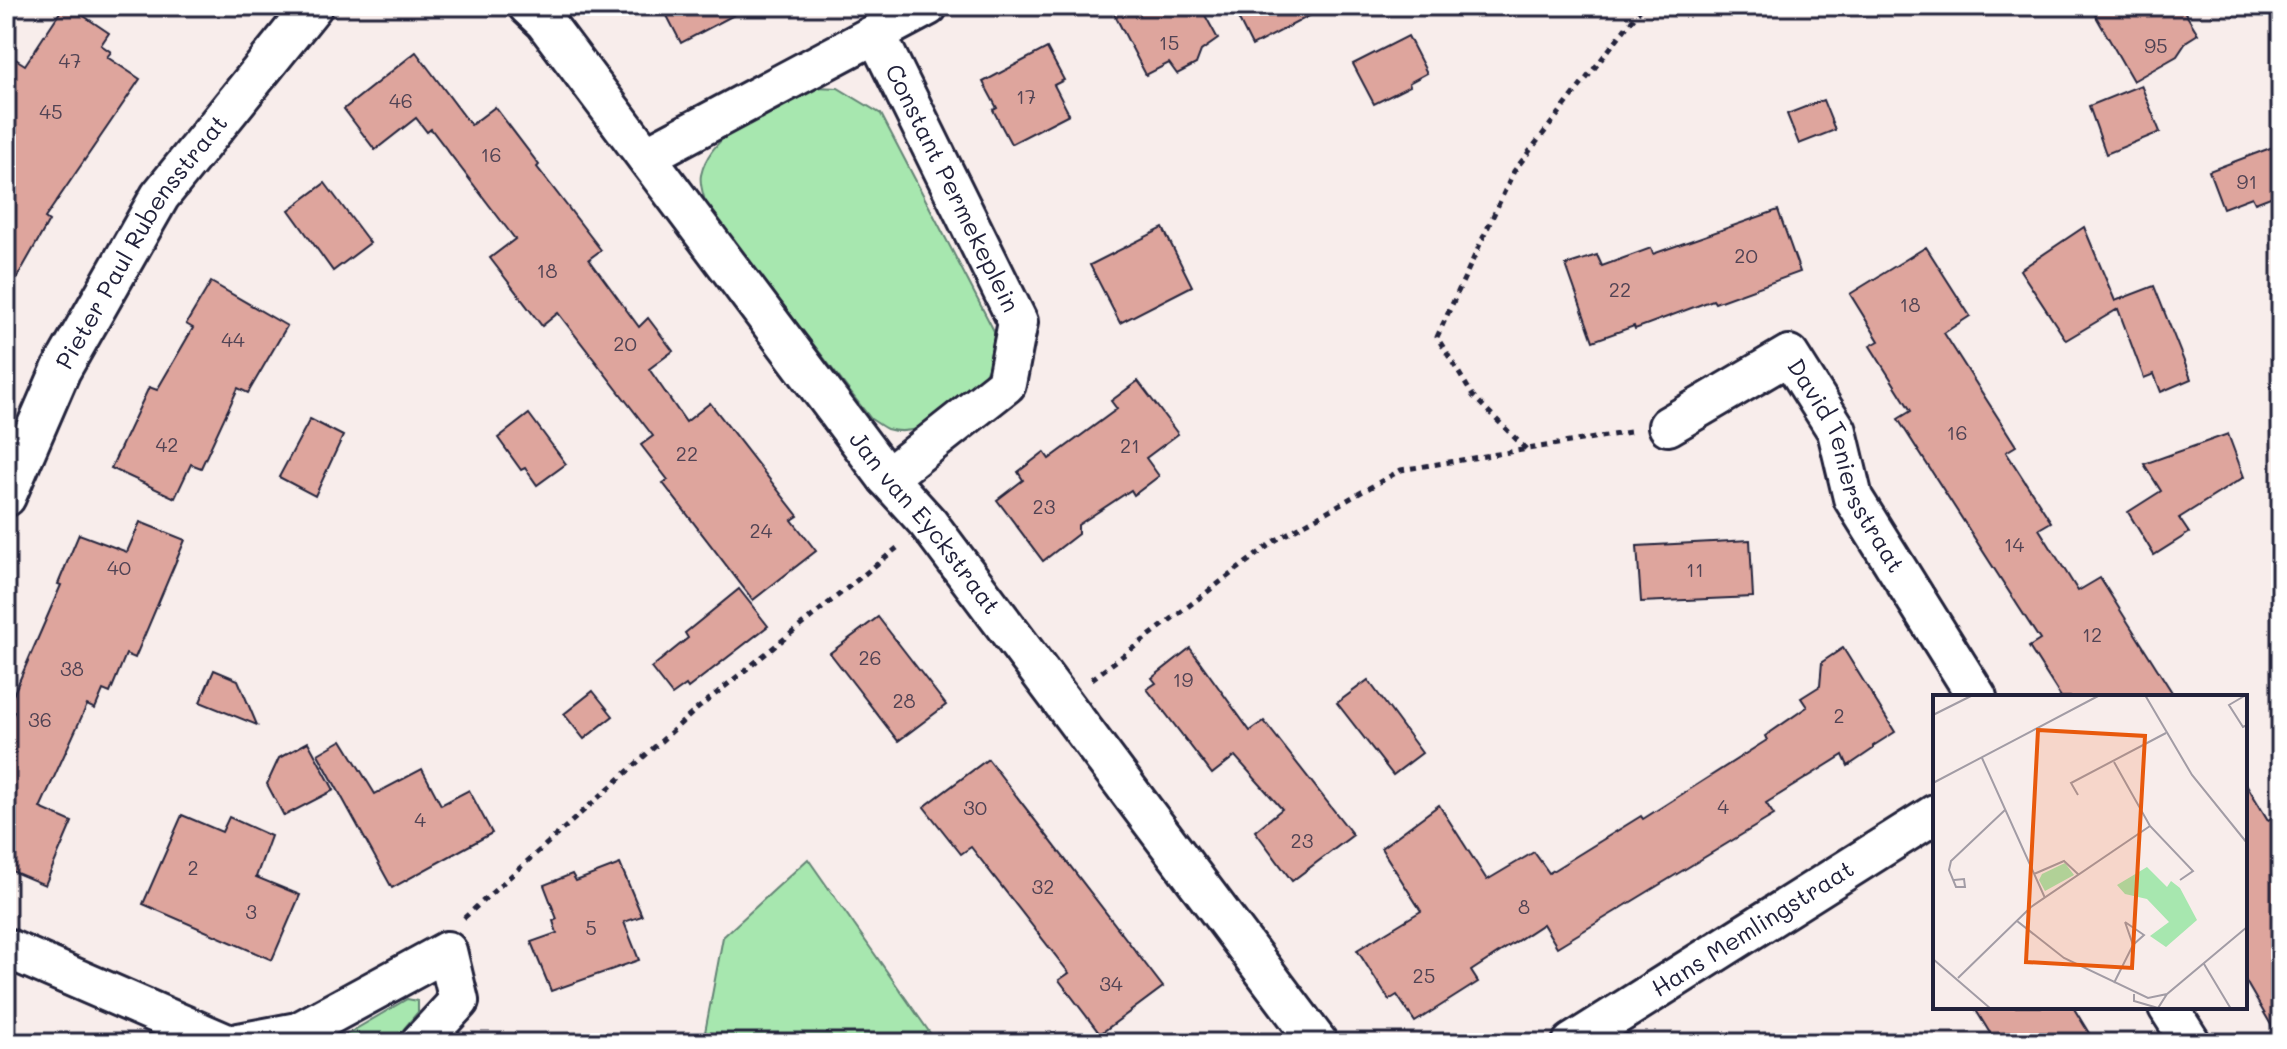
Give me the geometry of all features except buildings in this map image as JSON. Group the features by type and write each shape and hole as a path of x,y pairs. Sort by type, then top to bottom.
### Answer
{"street":[{"name":"Pieter Paul Rubensstraat","path":"6,497 61,370 160,196 313,6"},
{"name":"Jan van Eyckstraat","path":"528,6 545,22 887,478 928,523 1318,1043"},
{"path":"646,156 928,6"},
{"name":"Constant Permekeplein","path":"876,34 1018,322 1006,384 887,478"},
{"name":"David Teniersstraat","path":"1668,426 1789,355 1837,431 1853,498 1976,695"},
{"name":"Hans Memlingstraat","path":"1572,1043 1933,815"},
{"path":"6,948 225,1043"},
{"path":"239,1043 298,1032 447,951 459,1001 420,1043"},
{"path":"2169,1009 2191,1043"}],"path":[{"path":"1527,449 1473,396 1437,337 1514,171 1643,6"},
{"path":"1062,702 1276,540 1401,470 1668,426"},
{"path":"447,951 459,923 697,709 928,523"}],"green space":[{"path":"816,87 838,88 881,114 994,331 991,358 985,374 968,397 944,417 916,429 887,429 871,419 706,205 701,175 707,158 718,144 748,120"},
{"path":"808,859 937,1043 703,1043 723,937"},
{"path":"407,999 418,1001 418,1012 392,1043 332,1043"}]}
